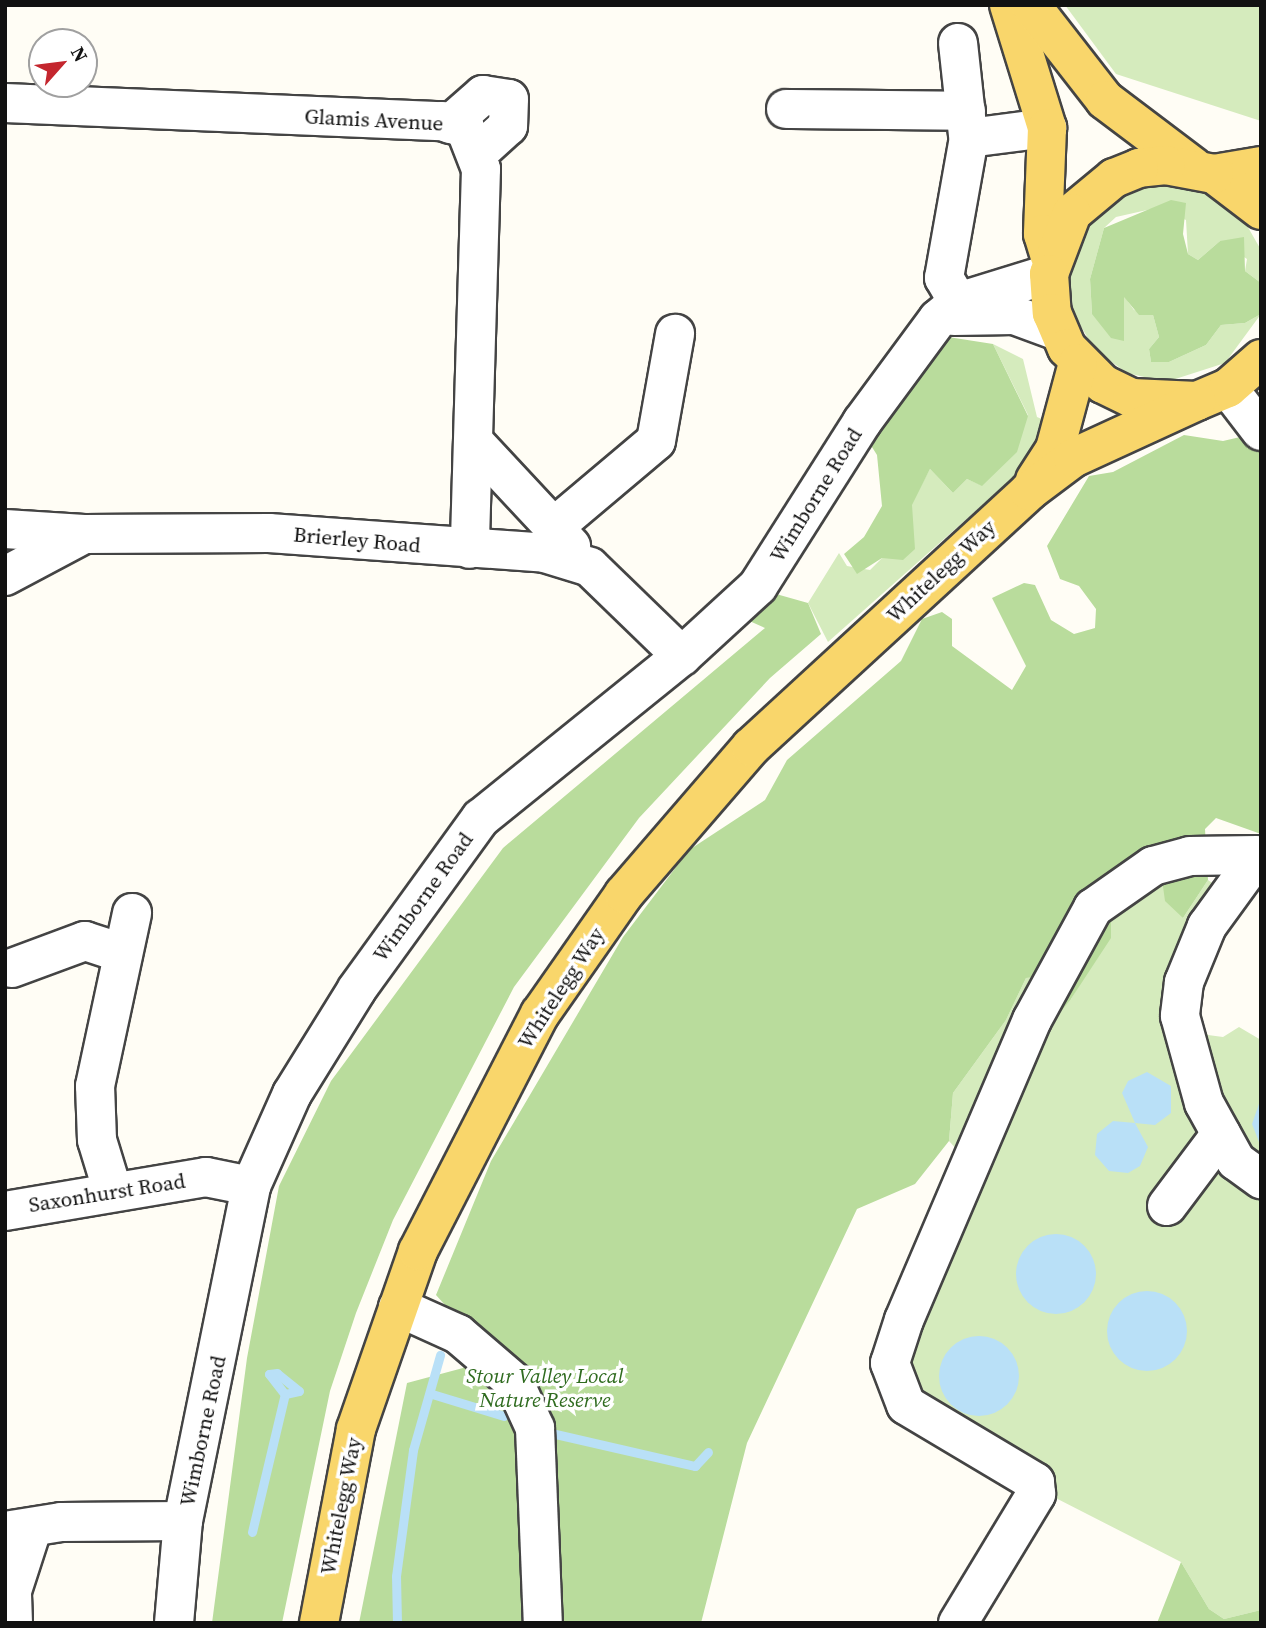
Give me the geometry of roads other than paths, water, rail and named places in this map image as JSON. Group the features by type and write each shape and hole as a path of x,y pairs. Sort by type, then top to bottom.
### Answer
{"main road":[{"path":"1009,5 1047,128 1043,234 1068,347 1132,398 1212,395"},
{"path":"1031,5 1105,100 1261,210"},
{"path":"1050,268 1072,213 1091,193 1139,168 1204,171 1261,166"},
{"name":"Whitelegg Way","path":"1029,491 1055,449 1068,347"},
{"name":"Whitelegg Way","path":"319,1623 356,1429 398,1307 470,1141 540,1014 624,894 751,747 1029,491 1073,458 1212,395 1261,359"}],"street":[{"path":"948,310 945,270 967,124 958,43"},
{"path":"450,124 483,95 509,99 508,126 478,153 475,443 470,549"},
{"name":"Glamis Avenue","path":"5,103 450,124 465,128 478,153"},
{"path":"786,109 1047,128"},
{"path":"948,310 1050,268"},
{"path":"948,310 1014,315 1068,347"},
{"name":"Wimborne Road","path":"174,1623 184,1521 251,1186 292,1094 357,989 481,818 682,656 758,586 862,422 948,310"},
{"path":"554,527 656,441 675,334"},
{"path":"1212,395 1261,430"},
{"path":"475,443 590,567"},
{"path":"5,529 85,534"},
{"name":"Brierley Road","path":"5,576 85,534 269,533 545,553 590,567 682,656"},
{"path":"958,1623 1035,1494 1035,1482 906,1405 890,1363 904,1320 1032,1020 1093,908 1153,866 1190,856 1258,858"},
{"path":"1258,858 1207,926 1181,1005 1189,1058 1222,1134 1236,1161 1261,1179"},
{"path":"112,1189 97,1140 94,1086 132,913"},
{"path":"12,968 85,941 123,954"},
{"path":"1167,1206 1222,1134"},
{"name":"Saxonhurst Road","path":"5,1211 112,1189 206,1178 251,1186"},
{"path":"398,1307 458,1334 514,1382 535,1429 543,1623"},
{"path":"13,1623 12,1591 19,1530 61,1522 184,1521"}],"water":[{"path":"1147,1072 1171,1086 1171,1113 1155,1125 1135,1123 1122,1093 1128,1081"},
{"path":"1261,1098 1261,1147 1252,1124"},
{"path":"1113,1121 1135,1123 1148,1147 1140,1166 1128,1173 1109,1171 1095,1155 1097,1134"},
{"path":"1056,1234 1071,1237 1084,1246 1093,1259 1096,1274 1093,1289 1084,1302 1071,1311 1056,1314 1041,1311 1028,1302 1019,1289 1016,1274 1019,1259 1028,1246 1041,1237"},
{"path":"1147,1291 1162,1294 1175,1303 1184,1316 1187,1331 1184,1346 1175,1359 1162,1368 1147,1371 1132,1368 1119,1359 1110,1346 1107,1331 1110,1316 1119,1303 1132,1294"},
{"path":"979,1336 994,1339 1007,1348 1016,1361 1019,1376 1016,1391 1007,1404 994,1413 979,1416 964,1413 951,1404 942,1391 939,1376 942,1361 951,1348 964,1339"}],"waterway":[{"path":"397,1623 396,1576 413,1450 440,1355"},
{"path":"252,1532 285,1394 299,1391 277,1373 269,1374 283,1392"},
{"path":"432,1394 504,1416"},
{"path":"551,1433 695,1466 708,1452"}],"park label":[{"name":"Stour Valley Local Nature Reserve","path":"545,1388"}]}
